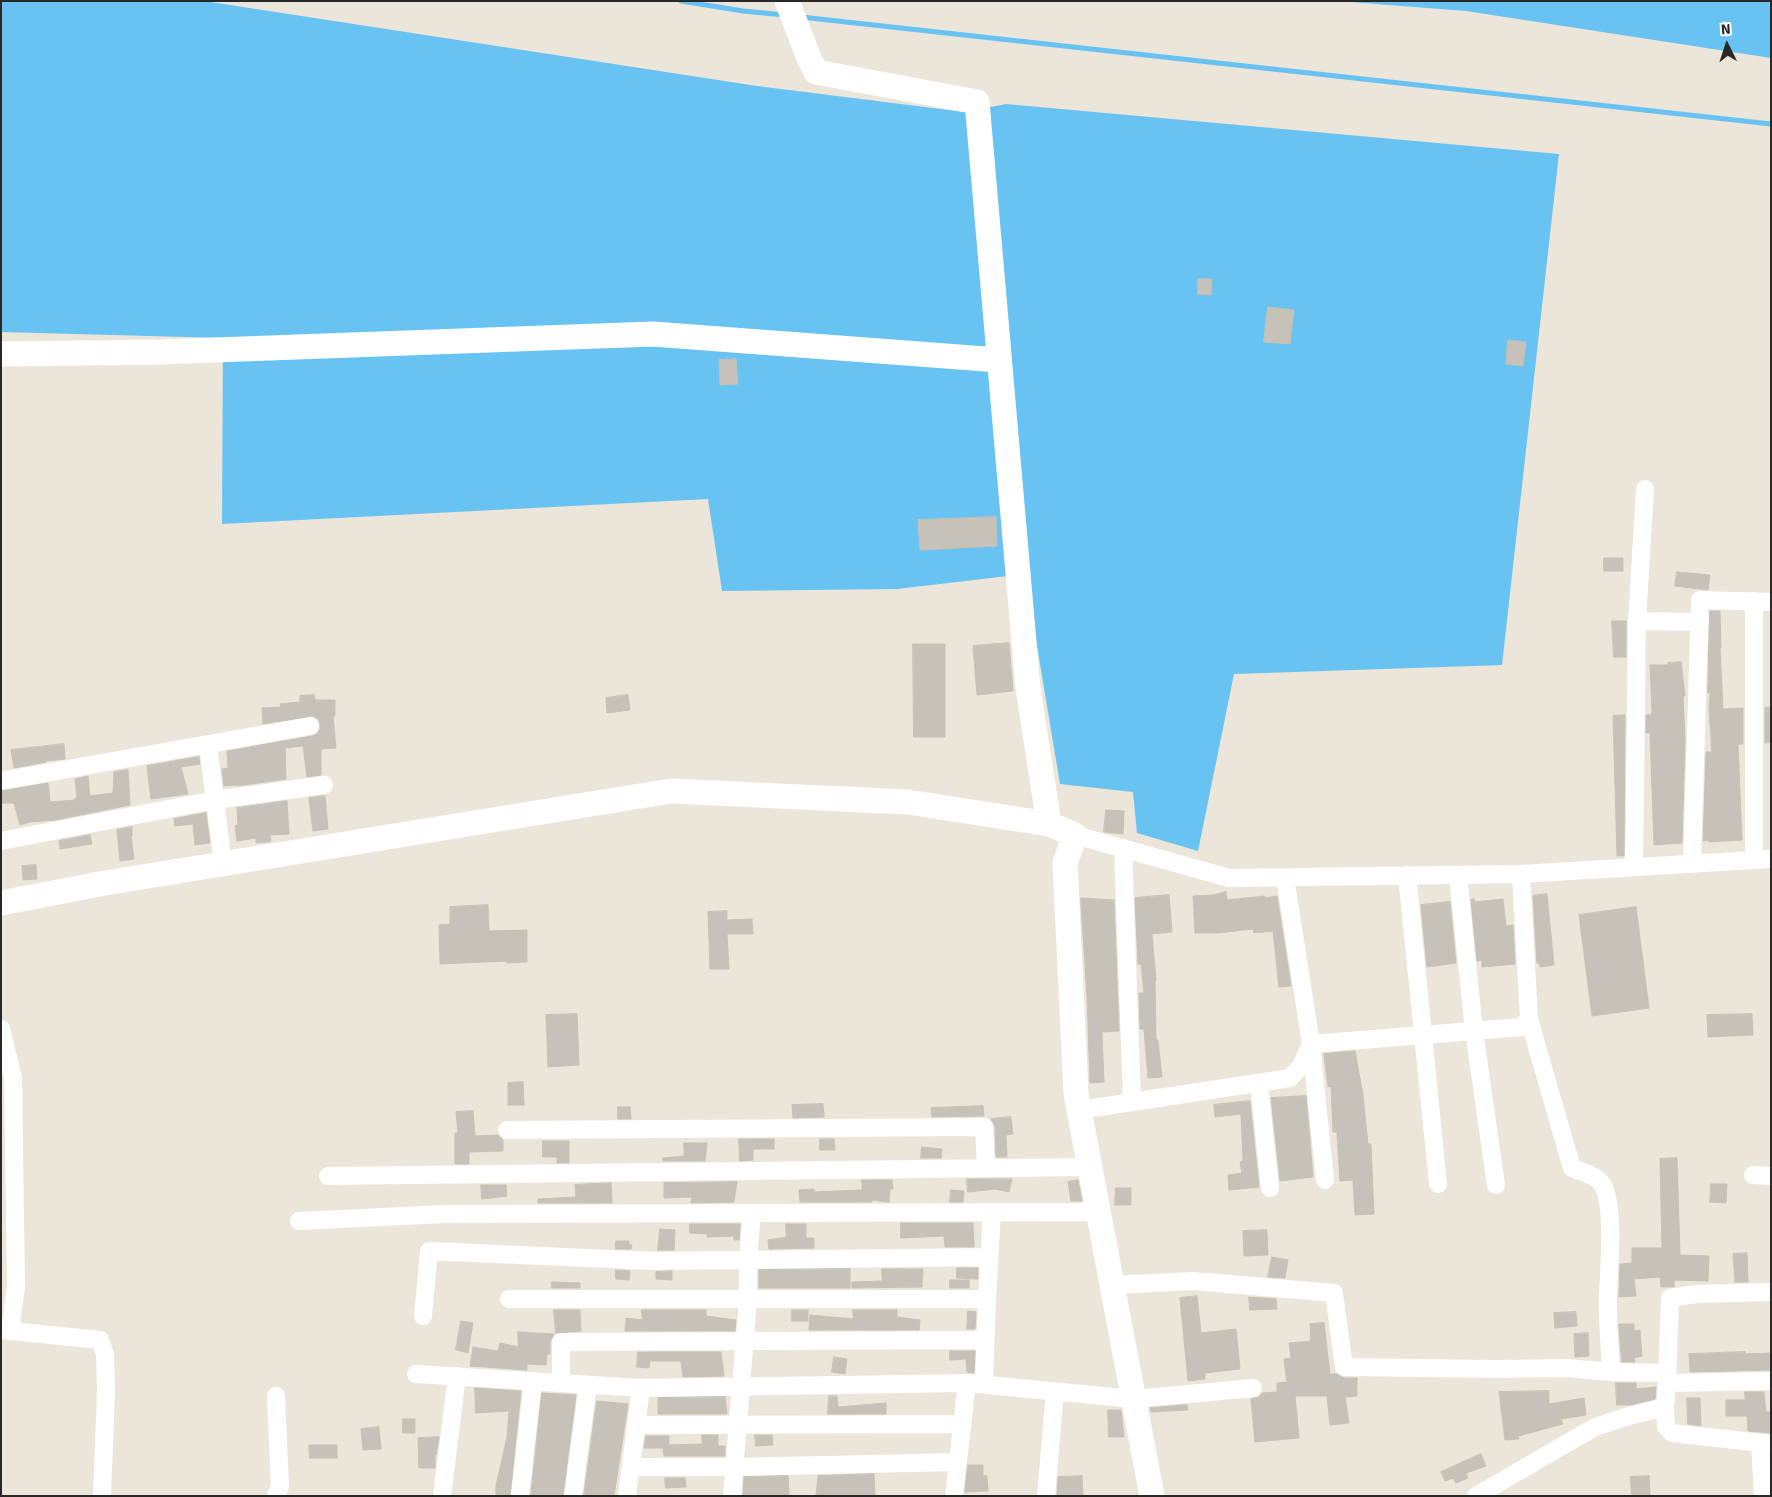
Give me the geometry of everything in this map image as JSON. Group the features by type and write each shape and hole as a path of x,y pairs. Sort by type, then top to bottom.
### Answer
{"street":[{"path":"787,1 808,58 816,72 977,102 1028,688 1049,824"},
{"path":"1,354 160,352 653,334 999,360"},
{"path":"1634,867 1637,621 1645,489"},
{"path":"1,903 105,883 670,791 908,802 1049,824 1075,835 1229,878 1520,874 1692,864 1762,859 1762,601 1700,600 1692,864"},
{"path":"1637,621 1700,622"},
{"path":"1,781 310,726"},
{"path":"208,745 223,864"},
{"path":"1,841 214,800 324,785"},
{"path":"1075,835 1065,863 1076,1094 1152,1496"},
{"path":"1123,848 1132,1102"},
{"path":"1520,874 1529,1019 1572,1168 1593,1176 1602,1183 1607,1197 1611,1241 1608,1296 1611,1372"},
{"path":"1407,875 1438,1184"},
{"path":"1458,875 1474,1031 1496,1185"},
{"path":"1286,877 1310,1044 1325,1180"},
{"path":"1310,1044 1522,1027 1529,1019"},
{"path":"1,1029 13,1078 16,1286 6,1331 100,1340 106,1354 102,1496"},
{"path":"1080,1110 1290,1078 1301,1066 1310,1044"},
{"path":"1259,1083 1270,1188"},
{"path":"507,1130 984,1127 986,1168"},
{"path":"328,1176 1090,1167"},
{"path":"1753,1175 1771,1176"},
{"path":"954,1496 963,1424 976,1383 985,1340 992,1212"},
{"path":"299,1221 445,1214 1099,1212"},
{"path":"732,1496 742,1385 752,1213"},
{"path":"423,1316 429,1251 655,1261 988,1258"},
{"path":"1112,1285 1193,1281 1334,1293 1344,1367 1566,1368 1667,1378 1771,1381"},
{"path":"1763,1496 1765,1444 1672,1433 1666,1427 1665,1407 1670,1298 1696,1294 1771,1292"},
{"path":"509,1299 987,1299"},
{"path":"562,1383 561,1342 985,1340"},
{"path":"416,1374 640,1388 976,1383 1134,1399 1253,1388"},
{"path":"442,1496 457,1376"},
{"path":"520,1496 533,1381"},
{"path":"573,1496 588,1384"},
{"path":"627,1496 640,1388"},
{"path":"1046,1496 1055,1391"},
{"path":"276,1396 280,1486 276,1496"},
{"path":"1476,1496 1595,1428 1629,1416 1665,1407"},
{"path":"636,1424 963,1424"},
{"path":"630,1467 734,1467 958,1462"}],"water":[{"path":"1,1 204,1 757,86 965,112 1006,104 1559,154 1502,665 1234,674 1198,851 1137,833 1133,792 1060,784 1025,574 897,589 722,591 708,499 222,524 223,338 1,332"},
{"path":"1338,1 1771,1 1771,58 1466,11"}],"building":[{"path":"1198,279 1212,279 1211,295 1198,294"},
{"path":"1268,307 1294,310 1290,344 1264,342"},
{"path":"1508,340 1526,342 1523,366 1506,364"},
{"path":"736,359 738,384 720,385 719,360"},
{"path":"996,517 997,546 920,550 918,520"},
{"path":"1604,558 1623,558 1623,571 1604,571"},
{"path":"1677,572 1710,575 1708,590 1675,586"},
{"path":"1710,611 1720,611 1723,709 1743,708 1743,744 1738,744 1742,840 1703,841 1706,752 1712,752 1709,708 1710,693 1708,693"},
{"path":"1612,621 1626,621 1626,657 1614,657"},
{"path":"1009,643 1013,691 977,695 973,646"},
{"path":"913,644 945,644 945,737 914,737"},
{"path":"1681,662 1685,696 1683,696 1685,738 1682,843 1654,845 1650,733 1646,733 1646,715 1651,715 1652,712 1650,665 1668,665 1668,663"},
{"path":"314,695 315,700 335,700 335,716 333,716 336,748 321,749 321,775 307,777 303,746 285,748 286,779 224,786 222,769 228,768 227,751 317,734 320,724 318,719 313,716 263,724 262,708 281,707 280,704 300,702 300,696"},
{"path":"628,695 630,710 607,713 606,698"},
{"path":"1771,707 1771,742 1765,743 1765,708"},
{"path":"1625,715 1624,856 1617,856 1613,716"},
{"path":"64,744 65,759 14,768 11,750"},
{"path":"199,757 200,764 181,767 188,794 151,799 147,766"},
{"path":"128,770 130,805 20,825 14,803 1,803 1,791 48,783 50,802 75,800 77,797 75,779 88,776 90,796 113,793 114,772"},
{"path":"325,796 328,829 313,831 309,798"},
{"path":"287,801 289,834 270,835 271,841 266,842 256,843 256,838 237,841 235,826 238,825 237,808"},
{"path":"1106,810 1124,811 1123,834 1104,832"},
{"path":"206,813 210,843 195,845 193,824 175,826 174,819"},
{"path":"132,827 131,836 134,859 120,861 117,830"},
{"path":"90,835 92,844 60,849 59,841"},
{"path":"36,865 37,879 23,880 22,866"},
{"path":"1226,892 1227,900 1277,896 1291,986 1279,987 1273,931 1254,933 1253,929 1217,933 1195,933 1193,896"},
{"path":"1547,894 1554,965 1540,967 1539,963 1537,963 1533,896"},
{"path":"1169,895 1172,932 1152,934 1156,980 1156,1040 1158,1040 1162,1077 1148,1078 1144,1029 1140,1029 1139,993 1144,993 1141,964 1138,964 1135,898"},
{"path":"1081,898 1114,900 1119,1031 1102,1032 1104,1082 1090,1083"},
{"path":"1474,899 1475,902 1503,899 1506,926 1513,925 1515,964 1482,967 1482,960 1477,961 1471,900"},
{"path":"1450,902 1456,963 1427,967 1421,905"},
{"path":"488,905 489,931 527,930 527,962 440,964 439,925 450,924 450,907"},
{"path":"1636,907 1649,1008 1592,1016 1579,915"},
{"path":"727,911 727,920 752,919 753,934 727,934 729,969 710,969 708,912"},
{"path":"577,1014 579,1065 548,1067 546,1015"},
{"path":"1752,1014 1753,1035 1708,1037 1707,1015"},
{"path":"1355,1051 1363,1095 1368,1144 1371,1144 1374,1214 1355,1215 1353,1180 1340,1181 1337,1132 1333,1132 1331,1086 1328,1087 1324,1054"},
{"path":"523,1082 524,1105 508,1105 508,1083"},
{"path":"1306,1096 1313,1177 1280,1181 1271,1098"},
{"path":"1250,1101 1259,1187 1229,1190 1228,1175 1242,1173 1240,1162 1243,1161 1241,1114 1215,1117 1214,1105"},
{"path":"823,1104 824,1117 793,1118 792,1105"},
{"path":"983,1106 984,1116 932,1117 931,1108"},
{"path":"618,1107 630,1107 631,1119 618,1119"},
{"path":"473,1111 475,1136 498,1135 503,1140 503,1151 469,1152 469,1164 455,1164 455,1133 458,1133 456,1112"},
{"path":"1011,1117 1013,1134 1006,1135 1007,1157 996,1157 995,1126 991,1119"},
{"path":"739,1139 774,1139 774,1149 753,1149 753,1160 740,1161"},
{"path":"820,1139 834,1139 835,1150 820,1150"},
{"path":"543,1141 569,1141 569,1163 557,1163 557,1157 543,1157"},
{"path":"684,1143 707,1143 705,1161 663,1161 663,1158 684,1156"},
{"path":"922,1147 942,1149 941,1158 921,1158"},
{"path":"1677,1158 1680,1255 1709,1256 1708,1281 1674,1280 1674,1287 1661,1287 1660,1277 1634,1279 1636,1296 1619,1297 1620,1264 1632,1263 1632,1248 1662,1248 1660,1159"},
{"path":"967,1179 1012,1179 1009,1192 995,1189 968,1192"},
{"path":"862,1180 892,1180 893,1189 890,1189 889,1202 872,1200 872,1202 800,1202 799,1190 814,1189 814,1192 862,1190"},
{"path":"1078,1180 1082,1201 1071,1201 1068,1182"},
{"path":"737,1182 734,1202 691,1203 692,1197 664,1198 664,1183"},
{"path":"611,1183 612,1203 538,1203 538,1199 576,1197 575,1185"},
{"path":"1711,1184 1727,1184 1726,1203 1710,1202"},
{"path":"481,1185 506,1185 507,1196 482,1199"},
{"path":"1116,1188 1131,1188 1131,1205 1115,1205"},
{"path":"951,1190 964,1191 963,1202 950,1202"},
{"path":"901,1223 973,1223 974,1247 945,1247 944,1236 901,1238"},
{"path":"690,1224 740,1224 739,1240 734,1240 734,1236 707,1237 707,1234 690,1233"},
{"path":"786,1224 806,1224 806,1238 814,1238 814,1248 769,1249 768,1240 786,1237"},
{"path":"660,1229 675,1230 674,1250 658,1250"},
{"path":"1267,1230 1268,1255 1244,1256 1243,1231"},
{"path":"616,1241 629,1241 629,1245 632,1245 631,1249 616,1249"},
{"path":"1747,1253 1748,1282 1735,1282 1733,1254"},
{"path":"1272,1257 1288,1260 1285,1278 1268,1277"},
{"path":"957,1268 978,1268 978,1279 957,1278"},
{"path":"850,1269 850,1288 759,1288 759,1270"},
{"path":"882,1269 923,1269 922,1287 852,1288 852,1282 882,1281"},
{"path":"616,1270 630,1271 629,1280 616,1279"},
{"path":"672,1271 672,1280 656,1279 656,1272"},
{"path":"950,1280 969,1280 969,1288 950,1288"},
{"path":"552,1282 580,1283 580,1288 552,1288"},
{"path":"1197,1296 1201,1333 1236,1329 1240,1369 1205,1373 1205,1379 1188,1381 1180,1298"},
{"path":"1249,1297 1276,1299 1277,1309 1250,1310"},
{"path":"554,1310 580,1310 581,1331 556,1333"},
{"path":"642,1310 706,1310 706,1316 736,1320 735,1331 625,1331 626,1318 642,1320"},
{"path":"792,1310 808,1310 808,1321 792,1321"},
{"path":"853,1310 897,1310 897,1317 920,1320 919,1330 809,1330 810,1315 853,1319"},
{"path":"968,1311 976,1312 975,1329 967,1329"},
{"path":"1576,1312 1577,1326 1555,1328 1554,1313"},
{"path":"461,1321 473,1323 468,1353 456,1350"},
{"path":"1324,1323 1330,1374 1337,1374 1344,1378 1357,1378 1357,1396 1345,1397 1349,1423 1330,1425 1327,1396 1295,1396 1299,1438 1255,1442 1251,1399 1259,1397 1262,1393 1277,1392 1277,1383 1287,1382 1284,1359 1291,1358 1289,1343 1311,1341 1310,1324"},
{"path":"1619,1324 1634,1324 1634,1331 1640,1330 1642,1356 1634,1358 1635,1362 1622,1362"},
{"path":"518,1332 554,1334 550,1342 550,1354 547,1354 546,1365 527,1364 527,1370 470,1366 473,1347 498,1351 500,1343 518,1347"},
{"path":"1588,1333 1589,1356 1575,1357 1574,1334"},
{"path":"950,1351 975,1351 974,1373 967,1372 966,1359 950,1360"},
{"path":"638,1352 721,1352 724,1376 683,1377 681,1361 650,1361 649,1368 637,1367"},
{"path":"1745,1352 1745,1354 1771,1353 1771,1370 1690,1372 1689,1354"},
{"path":"834,1357 847,1359 845,1374 832,1372"},
{"path":"1616,1383 1636,1383 1636,1389 1656,1387 1655,1399 1631,1405 1617,1405"},
{"path":"475,1388 521,1391 510,1496 496,1496 496,1486 507,1437 509,1411 476,1413"},
{"path":"1549,1391 1549,1404 1584,1398 1586,1415 1561,1419 1563,1424 1518,1436 1519,1439 1505,1440 1499,1392"},
{"path":"1745,1392 1764,1392 1766,1412 1771,1412 1771,1433 1748,1431 1747,1416 1726,1416 1726,1400 1745,1400"},
{"path":"542,1393 576,1395 563,1496 531,1496"},
{"path":"829,1396 837,1396 838,1407 886,1403 886,1414 828,1414"},
{"path":"725,1397 727,1414 658,1414 658,1398"},
{"path":"1687,1398 1700,1398 1701,1426 1688,1424"},
{"path":"597,1401 628,1404 614,1496 584,1496"},
{"path":"1187,1405 1188,1410 1151,1412 1150,1408"},
{"path":"1108,1410 1121,1410 1124,1437 1109,1437"},
{"path":"403,1419 415,1419 415,1433 403,1433"},
{"path":"379,1427 381,1449 363,1450 361,1429"},
{"path":"702,1435 718,1435 718,1446 725,1446 725,1456 664,1456 663,1448 644,1448 646,1436 669,1436 669,1445 702,1444"},
{"path":"755,1435 772,1435 773,1445 756,1446"},
{"path":"439,1437 435,1455 435,1468 419,1468 418,1438"},
{"path":"309,1445 337,1445 337,1458 310,1458"},
{"path":"1481,1454 1486,1466 1466,1473 1468,1478 1456,1483 1453,1478 1445,1481 1441,1472"},
{"path":"968,1465 983,1465 983,1476 987,1476 988,1491 965,1492"},
{"path":"874,1474 875,1496 816,1496 818,1476"},
{"path":"788,1476 789,1496 743,1496 744,1477"},
{"path":"1082,1476 1083,1496 1057,1496 1058,1477"},
{"path":"1649,1476 1650,1496 1632,1496 1630,1477"},
{"path":"665,1478 685,1478 686,1487 666,1488"}],"waterway":[{"path":"681,1 743,11 785,15"},
{"path":"801,17 1771,124"}]}
